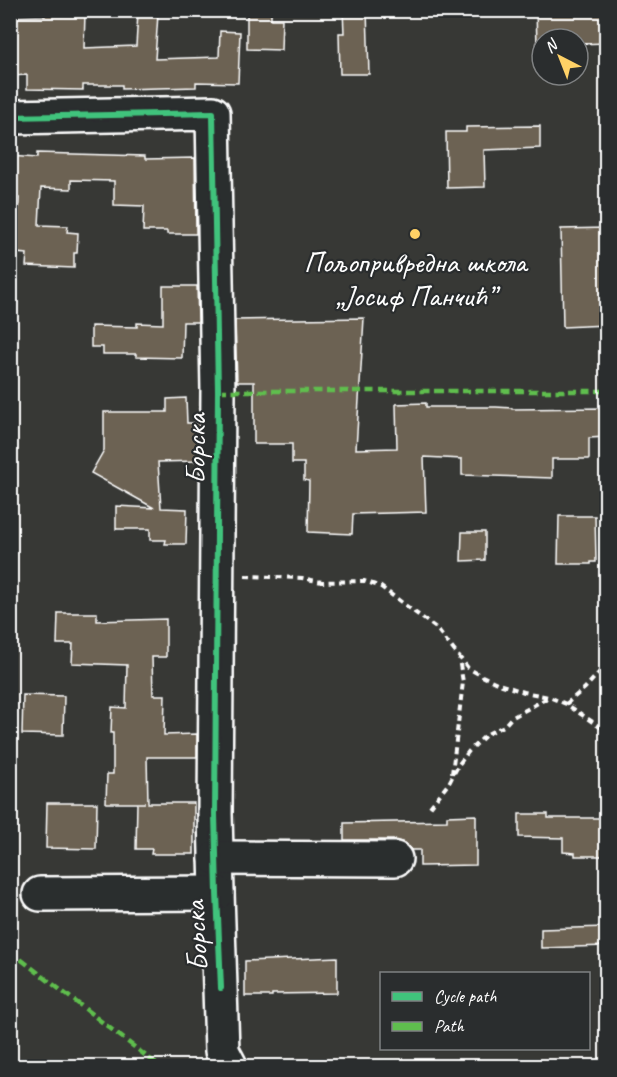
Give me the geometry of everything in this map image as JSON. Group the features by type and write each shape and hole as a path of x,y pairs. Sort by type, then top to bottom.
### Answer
{"street":[{"name":"Борска","path":"10,117 213,113 218,391 216,893 222,1051 231,1066"},
{"path":"216,858 395,859"},
{"path":"40,894 216,893"}],"path":[{"path":"217,569 219,573 227,575 302,578 322,582 364,581 381,587 436,628 468,668 524,692 549,697 566,704 606,731"},
{"path":"452,777 463,682 459,657"},
{"path":"566,704 585,688 606,664"},
{"path":"430,807 469,751 488,734 504,726 511,718 549,697"}],"building":[{"path":"247,10 271,11 271,19 282,19 281,50 247,49"},
{"path":"343,10 367,10 369,74 340,74 339,33 344,33"},
{"path":"536,10 606,10 606,43 590,44 590,27 536,27"},
{"path":"45,12 85,13 84,48 136,46 138,13 158,14 155,59 219,57 220,31 240,32 238,83 196,82 196,87 122,89 122,85 83,85 83,90 27,89 27,75 10,76 10,17 45,16"},
{"path":"540,126 540,148 484,150 485,187 447,188 446,132 466,132 466,127"},
{"path":"37,153 145,156 145,159 195,158 196,234 143,231 144,206 114,205 114,181 71,180 71,189 41,188 39,225 68,226 67,232 78,233 74,268 26,266 27,254 16,253 19,198 10,198 10,156 37,158"},
{"path":"606,228 606,325 563,327 561,229"},
{"path":"163,286 197,286 198,322 183,322 182,358 103,354 103,347 91,347 91,326 137,327 137,323 163,324"},
{"path":"364,318 356,449 397,448 396,404 426,403 426,407 512,409 606,408 606,437 589,438 589,459 552,459 552,478 462,475 462,459 424,457 426,512 353,514 352,534 308,532 309,481 304,480 304,463 292,463 292,444 254,444 254,382 237,382 235,320"},
{"path":"186,398 187,423 199,423 199,461 158,462 161,508 187,509 186,544 165,544 166,540 150,540 150,529 116,529 116,506 154,508 91,473 104,450 104,412 167,412 167,399"},
{"path":"559,516 595,516 596,562 558,564"},
{"path":"462,532 485,532 485,560 461,561"},
{"path":"58,613 97,613 97,621 166,619 166,657 152,657 153,695 165,695 164,735 197,734 197,757 147,757 148,803 194,803 194,854 151,854 152,849 136,849 137,803 106,803 107,774 113,774 112,707 126,708 127,665 72,663 73,644 57,644"},
{"path":"23,695 64,696 63,735 22,734"},
{"path":"47,803 97,803 96,849 46,848"},
{"path":"519,814 548,814 548,818 606,818 606,856 575,856 575,853 563,852 563,838 519,837"},
{"path":"476,815 476,865 420,866 420,850 412,850 404,843 395,840 344,840 344,823 447,821 447,816"},
{"path":"606,927 606,946 541,948 541,929"},
{"path":"337,957 337,993 245,996 245,961"}],"marked path":[{"path":"218,391 606,391"},
{"path":"10,951 159,1066"}],"cycle path":[{"path":"10,117 213,113 218,391 215,814 221,988"}],"place":[{"name":"Пољопривредна школа „Јосиф Панчић”","path":"415,234"}]}
